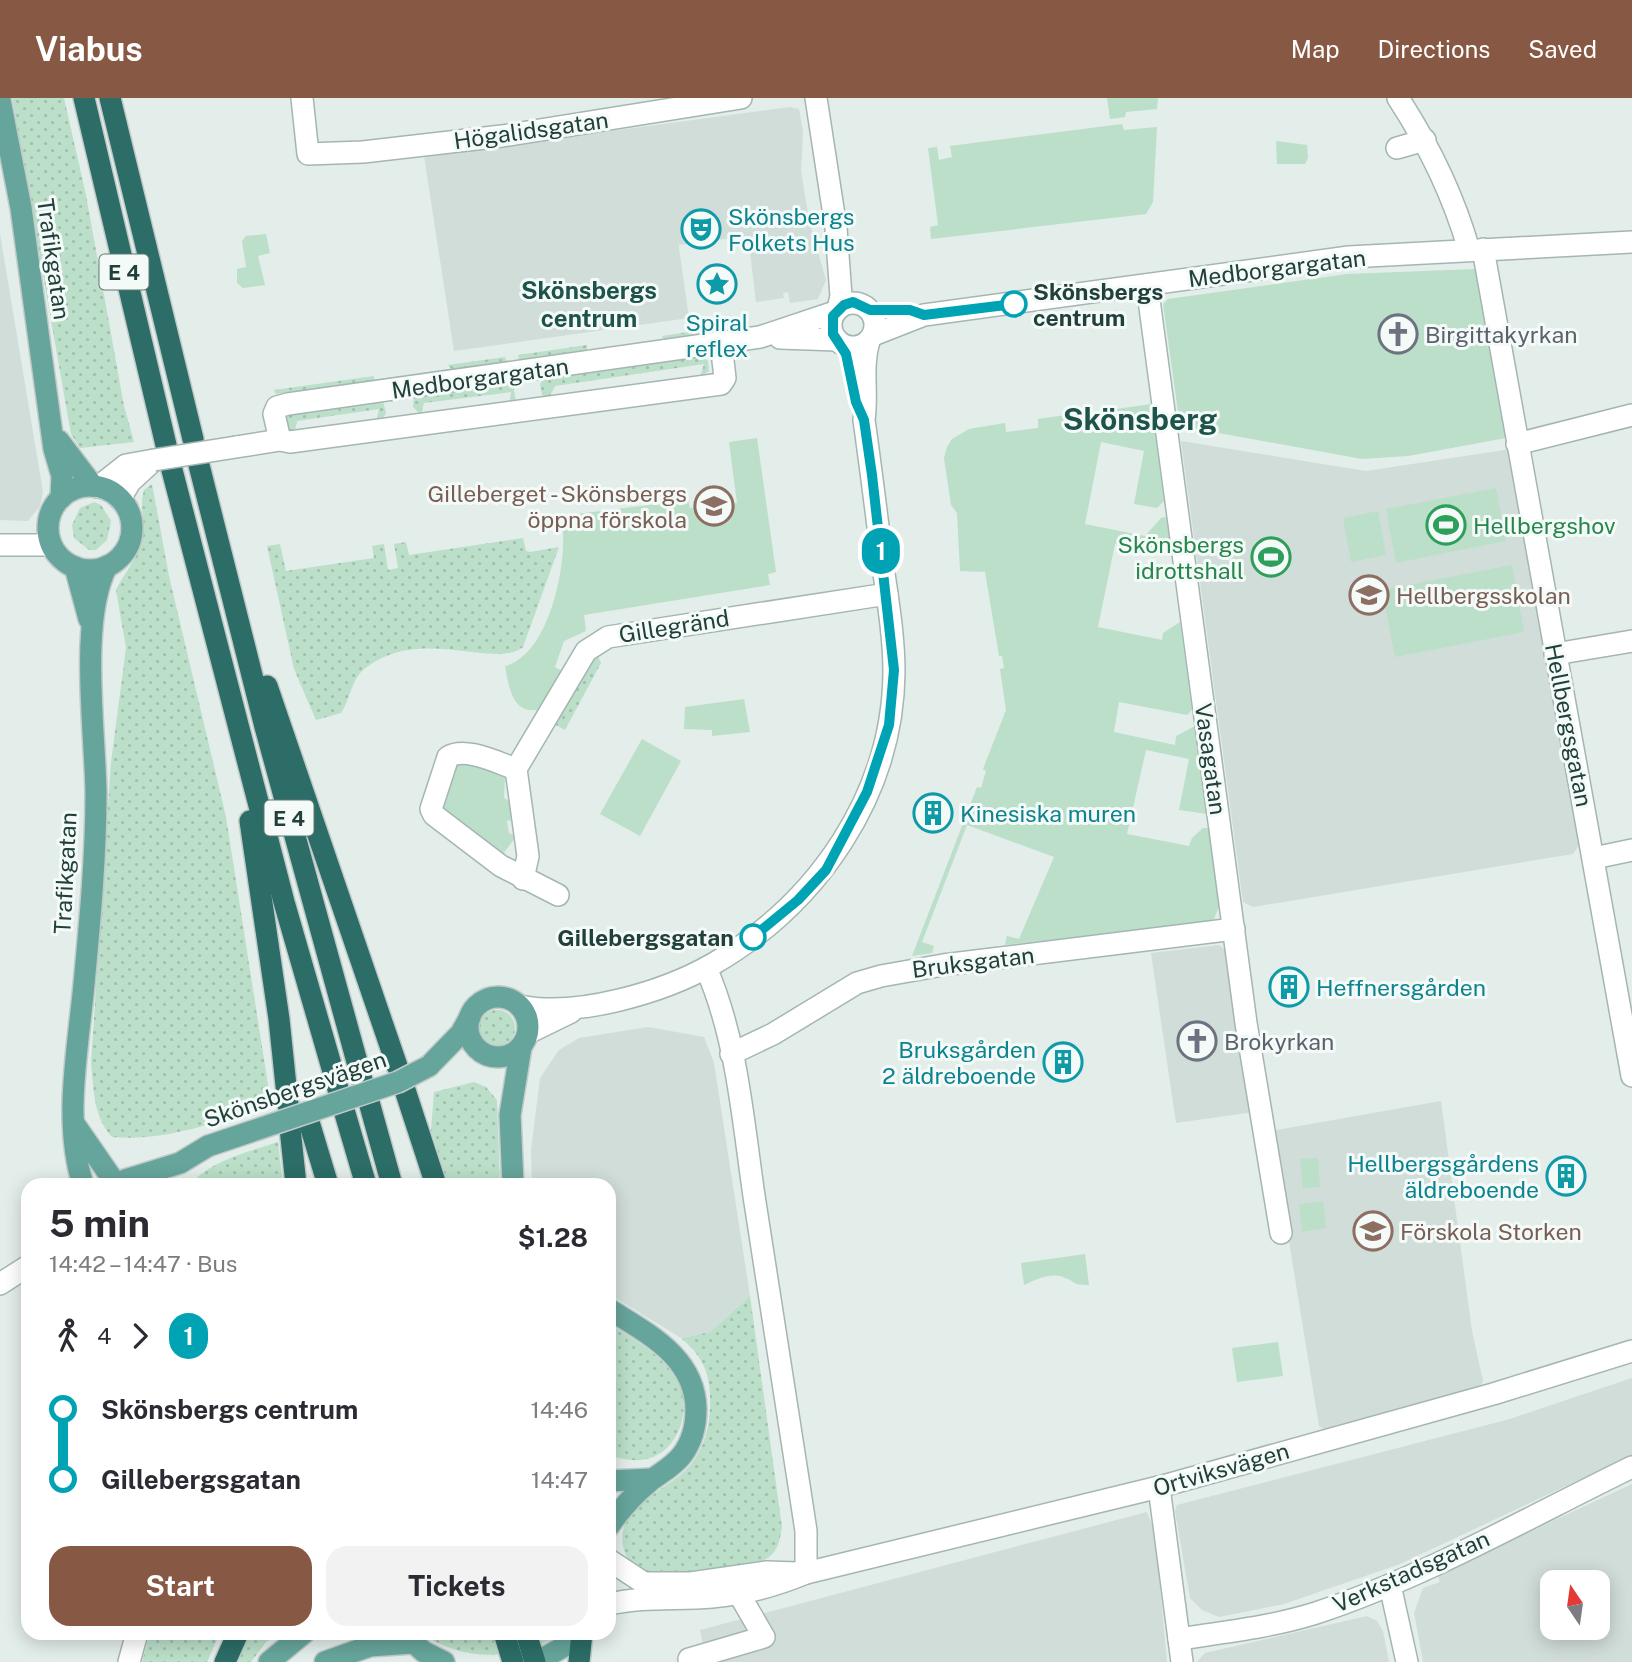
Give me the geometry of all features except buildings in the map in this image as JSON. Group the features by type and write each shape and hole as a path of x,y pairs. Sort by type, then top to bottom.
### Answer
{"highway":[{"name":"E 4","path":"84,98 164,458 338,1089"},
{"name":"E 4","path":"110,98 193,439"},
{"name":"E 4","path":"199,465 220,555 362,1080"},
{"name":"E 4","path":"220,555 397,1066"},
{"name":"E 4","path":"238,729 279,1018 296,1102"},
{"path":"405,1090 434,1178"},
{"path":"369,1102 390,1178"},
{"path":"344,1110 364,1178"},
{"path":"296,1178 300,1125 325,1178"},
{"path":"225,1662 234,1640"},
{"path":"506,1640 513,1662"},
{"path":"528,1640 536,1662"},
{"path":"579,1640 579,1662"}],"main road":[{"name":"Trafikgatan","path":"0,100 21,208 54,449 62,476 61,498"},
{"name":"Trafikgatan","path":"51,426 72,461 96,487"},
{"path":"124,483 130,516 130,540 125,551 107,566 95,570 75,568 61,559 51,545 49,520 61,498 72,491 124,483"},
{"name":"Trafikgatan","path":"81,1178 75,1158 75,1125 96,795 91,624 101,579 107,566"},
{"name":"Trafikgatan","path":"75,568 91,624"},
{"path":"510,1115 528,1023 520,1006 509,999 496,997 483,1001 470,1017 469,1034 501,1070 510,1115 513,1178"},
{"name":"Skönsbergsvägen","path":"429,1066 461,1033 470,1017"},
{"path":"483,1052 506,1056 524,1040"},
{"name":"Skönsbergsvägen","path":"132,1178 180,1163 208,1146 398,1082 429,1066 483,1052"},
{"path":"75,1125 120,1178"},
{"name":"Skönsbergsvägen","path":"169,1178 180,1163"},
{"path":"616,1314 671,1352 685,1367 693,1385 696,1422 691,1442 668,1469 631,1497 616,1517"},
{"path":"616,1480 652,1479"},
{"path":"269,1662 296,1640"},
{"path":"326,1662 370,1646 398,1640"},
{"path":"411,1640 444,1662"},
{"path":"536,1662 571,1640"}],"street":[{"name":"Högalidsgatan","path":"302,98 308,154 363,152 502,136 741,98"},
{"path":"816,98 836,228 841,296 831,328 850,366 856,402 864,420"},
{"name":"Hellbergsgatan","path":"1398,98 1426,140 1476,249 1517,444 1630,1051 1632,1076"},
{"path":"1397,148 1426,140"},
{"path":"520,1006 540,1009 583,1007 680,981 706,968 778,918 817,881 861,806 882,751 894,670 887,594 864,420 867,400 863,366 875,321 866,307 836,228"},
{"name":"Medborgargatan","path":"871,338 924,315 1349,257 1632,243"},
{"name":"Vasagatan","path":"1147,285 1246,1023 1281,1233"},
{"path":"837,311 849,303 866,307"},
{"name":"Medborgargatan","path":"866,307 910,310 924,315"},
{"name":"Medborgargatan","path":"280,440 274,414 277,407 288,404 760,337 837,311"},
{"name":"Medborgargatan","path":"760,337 839,342"},
{"path":"839,342 856,347 871,338"},
{"path":"124,483 164,458 280,440 290,442 376,432 721,384 725,378 721,343"},
{"path":"1517,444 1632,415"},
{"path":"0,545 51,545"},
{"name":"Gillegränd","path":"516,769 586,651 608,637 887,594"},
{"path":"1555,654 1632,641"},
{"path":"523,879 528,856 516,769 465,754 453,754 448,757 431,809 433,815 492,860 523,879 558,895"},
{"path":"1594,858 1632,850"},
{"name":"Bruksgatan","path":"731,1054 773,1034 857,983 881,976 943,965 1234,929"},
{"path":"706,968 717,992 731,1054 806,1531 806,1573"},
{"path":"524,1040 583,1007"},
{"path":"0,1284 21,1271"},
{"name":"Ortviksvägen","path":"616,1603 641,1598 739,1594 771,1587 806,1573 1159,1487 1493,1394 1632,1351"},
{"name":"Verkstadsgatan","path":"1179,1639 1276,1623 1315,1613 1390,1586 1632,1467"},
{"path":"1159,1487 1182,1662"},
{"name":"Ortviksvägen","path":"616,1565 644,1583 691,1583 767,1572 806,1573"},
{"path":"1390,1586 1406,1662"},
{"path":"690,1662 689,1659 764,1637 739,1594"},
{"path":"130,1662 135,1640"}],"shaded area":[{"path":"790,107 799,109 803,131 801,171 809,220 826,280 818,299 790,303 788,292 783,293 784,298 756,302 748,236 679,245 677,234 689,318 454,351 424,156"},
{"path":"0,234 43,492 40,506 28,521 0,520"},
{"name":"Hellbergsskolan","path":"1181,441 1366,471 1511,449 1579,837 1579,845 1573,854 1253,907 1243,902"},
{"path":"1219,945 1227,952 1254,1112 1176,1123 1151,953"},
{"path":"648,1027 704,1037 714,1063 750,1296 710,1332 681,1338 616,1298 616,1178 532,1178 531,1150 540,1078 559,1050 579,1038"},
{"name":"Förskola Storken","path":"1441,1101 1472,1331 1483,1381 1480,1387 1453,1396 1325,1430 1319,1426 1271,1131"},
{"path":"1632,1378 1632,1455 1400,1564 1284,1604 1219,1617 1202,1610 1190,1598 1175,1511 1177,1505 1510,1419"},
{"path":"1632,1484 1632,1662 1423,1662 1414,1613 1423,1588 1440,1582 1437,1575"},
{"path":"1147,1512 1155,1533 1167,1662 707,1662 700,1630"},
{"path":"1367,1616 1377,1621 1383,1631 1389,1662 1197,1662 1205,1653"}],"green space":[{"path":"12,98 64,98 86,195 124,406 134,442 80,448 71,434"},
{"path":"1107,98 1158,98 1157,109 1126,112 1125,117 1110,119"},
{"path":"1122,124 1124,130 1157,127 1153,202 1146,214 931,239 930,227 938,225 928,148 937,147 939,160 952,157 950,146"},
{"path":"1276,141 1307,145 1308,158 1305,164 1277,164"},
{"path":"266,234 270,253 258,256 265,285 243,288 237,283 237,269 246,267 242,241 246,236"},
{"path":"1475,269 1506,438 1408,456 1362,459 1180,426 1163,304 1168,299 1347,274"},
{"path":"721,327 717,332 664,340 662,336"},
{"path":"587,345 587,351 519,360 518,355"},
{"path":"702,356 708,361 709,371 700,377 704,364 555,386 549,398 542,395 540,384 544,378"},
{"path":"505,357 506,361 451,369 448,365"},
{"path":"374,376 374,380 276,394 274,390"},
{"path":"513,383 516,403 509,404 511,392 424,403 421,415 413,407 414,398 419,395"},
{"path":"383,401 386,413 381,421 376,422 379,409 297,421 294,434 288,430 286,418 290,414"},
{"path":"1151,404 1164,501 1157,508 1134,504 1144,451 1101,442 1085,524 1145,536 1161,518 1166,517 1170,544 1163,551 1115,544 1098,627 1162,640 1163,633 1180,622 1192,710 1187,715 1119,702 1114,732 1175,745 1176,736 1195,726 1207,814 1179,810 1189,759 1146,750 1127,834 1189,846 1192,838 1203,828 1209,828 1219,906 1213,922 1005,945 1007,936 1019,939 1054,857 967,825 922,942 934,946 932,953 912,956 977,787 981,788 986,771 983,769 1006,710 1000,669 1004,668 1002,656 999,656 985,572 960,571 957,513 951,505 944,458 947,447 952,439 969,429 1005,423 1006,432 1038,428 1038,419 1072,414 1074,424 1096,420 1096,412"},
{"path":"757,438 776,572 768,574 770,585 584,615 586,631 564,641 555,667 564,672 544,708 525,709 519,705 511,692 505,666 521,658 534,643 554,602 563,554 561,516 688,500 690,508 737,503 729,442"},
{"path":"152,484 169,576 226,817 271,1104 173,1133 132,1138 112,1137 101,1120 94,1093 91,1063 111,762 126,648 116,590 140,547 144,490"},
{"name":"Hellbergshov","path":"1496,488 1506,541 1396,563 1386,509"},
{"path":"94,502 101,505 111,521 107,540 96,550 89,550 74,538 72,525 80,508"},
{"path":"1378,511 1386,555 1351,562 1343,518"},
{"path":"523,538 526,551 530,552 559,547 523,647 510,653 494,654 453,650 407,650 385,657 359,674 341,713 316,720 294,669 267,546 280,544 286,571 374,558 372,546 384,544 388,570 398,568 394,544 406,542 409,555"},
{"path":"1512,565 1524,632 1395,657 1382,590"},
{"path":"596,651 601,663 565,730 554,724"},
{"path":"744,699 750,732 712,736 712,730 684,729 685,707"},
{"path":"642,739 681,761 640,836 600,814"},
{"path":"465,761 505,776 504,798 509,801 512,820 507,821 509,833 514,835 514,839 503,854 441,810 449,766"},
{"path":"497,1010 509,1016 515,1028 509,1040 497,1046 485,1040 479,1028 485,1016"},
{"path":"474,1082 486,1087 497,1100 500,1178 446,1178 431,1130 434,1092"},
{"path":"278,1142 282,1178 197,1178 219,1163"},
{"path":"1318,1158 1320,1187 1303,1188 1300,1159"},
{"path":"1323,1201 1326,1228 1302,1232 1299,1204"},
{"path":"1085,1254 1089,1285 1077,1284 1053,1275 1024,1285 1021,1263"},
{"path":"750,1296 782,1527 778,1545 766,1559 747,1566 690,1575 650,1574 630,1562 624,1550 622,1535 626,1522 646,1500 683,1473 692,1463 707,1432 710,1415 710,1388 706,1372 699,1357 681,1338 710,1332"},
{"path":"616,1328 666,1365 683,1394 680,1429 667,1448 647,1459 628,1460 616,1457"},
{"path":"1278,1342 1283,1376 1237,1382 1232,1348"},
{"path":"148,1640 217,1640 207,1662 142,1662"},
{"path":"247,1640 269,1640 251,1662 238,1662"},
{"path":"432,1640 549,1640 527,1649 491,1655 454,1649"}],"bus line":[{"name":"1","path":"753,937 798,900 826,870 867,792 889,725 894,670 872,475 864,420 856,402 846,354 831,328 833,316 844,305 853,302 870,310 910,310 924,315 1014,304"}],"place":[{"name":"Skönsbergs Folkets Hus","path":"701,229"},
{"name":"Spiral reflex","path":"717,284"},
{"name":"Skönsbergs centrum","path":"1014,304"},
{"name":"Birgittakyrkan","path":"1398,334"},
{"name":"Gilleberget - Skönsbergs öppna förskola","path":"714,506"},
{"name":"Hellbergshov","path":"1446,525"},
{"name":"Skönsbergs idrottshall","path":"1271,557"},
{"name":"Hellbergsskolan","path":"1369,595"},
{"name":"Kinesiska muren","path":"933,813"},
{"name":"Gillebergsgatan","path":"753,937"},
{"name":"Heffnersgården","path":"1289,987"},
{"name":"Brokyrkan","path":"1197,1041"},
{"name":"Bruksgården 2 äldreboende","path":"1063,1062"},
{"name":"Hellbergsgårdens äldreboende","path":"1566,1176"},
{"name":"Förskola Storken","path":"1373,1231"}],"district":[{"name":"Skönsbergs centrum","path":"589,304"},
{"name":"Skönsberg","path":"1140,419"}]}
